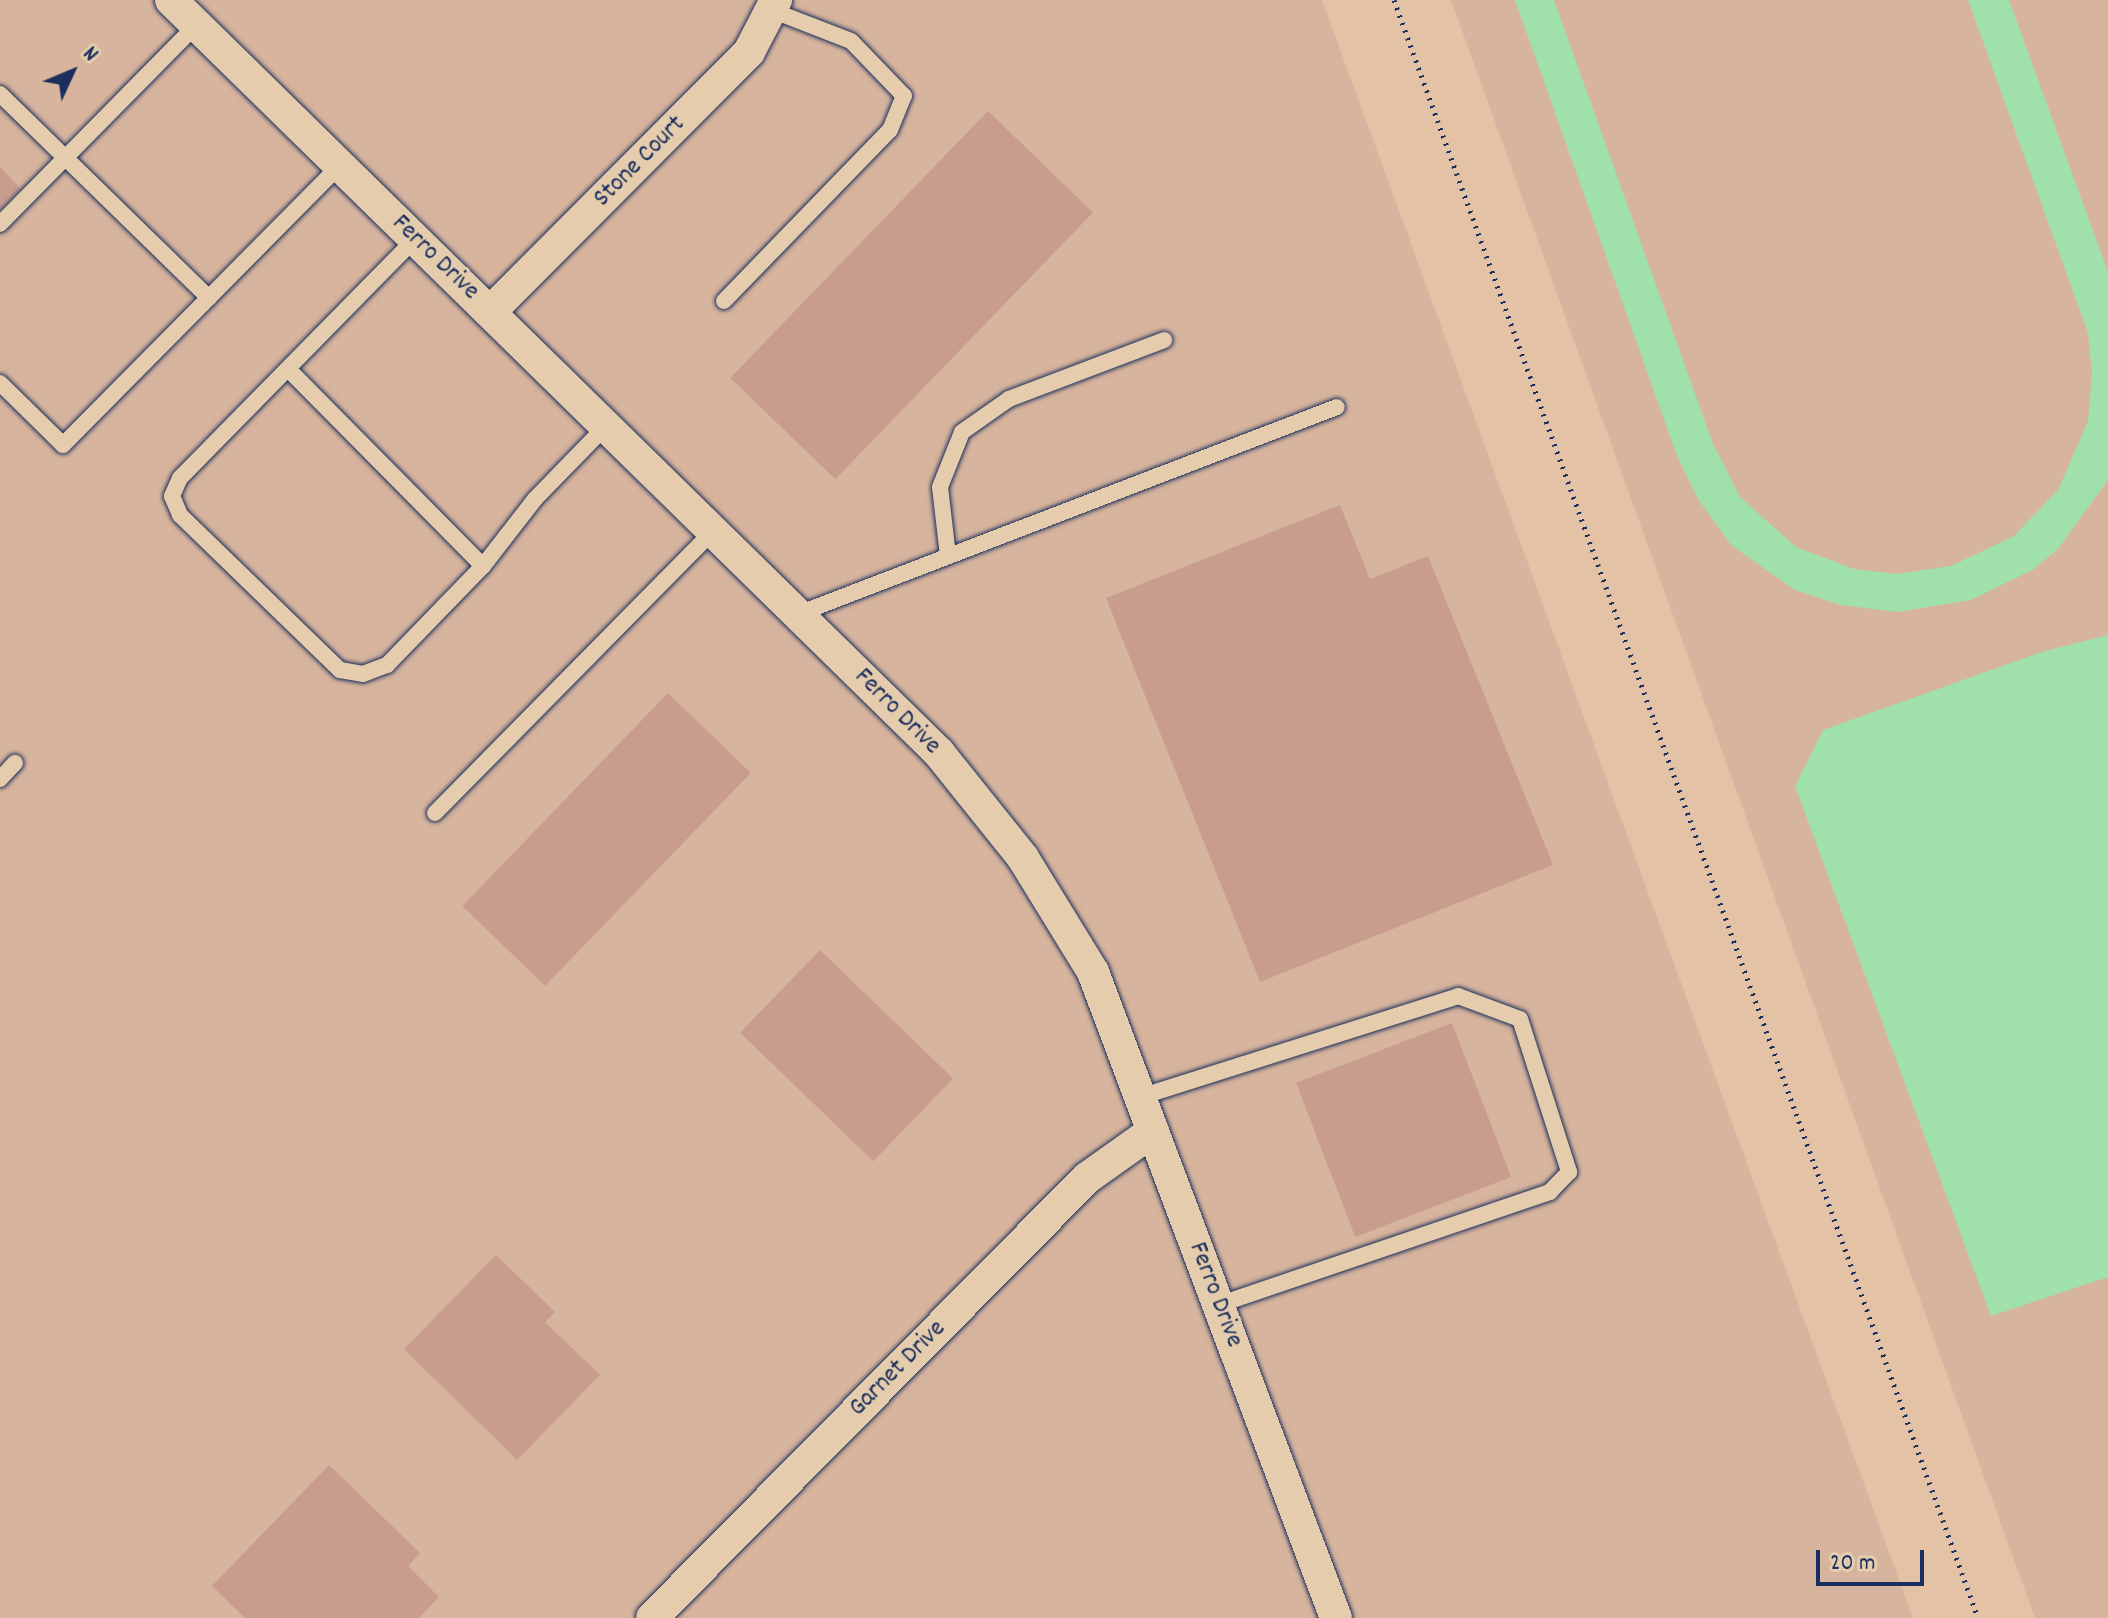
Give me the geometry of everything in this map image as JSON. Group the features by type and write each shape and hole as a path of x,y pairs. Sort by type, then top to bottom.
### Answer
{"street":[{"name":"Ferro Drive","path":"171,0 939,753 1023,858 1093,972 1336,1618"},
{"name":"Stone Court","path":"490,312 749,52 773,5"},
{"name":"Garnet Drive","path":"662,1615 1087,1178 1153,1131"}],"lane":[{"path":"724,301 890,130 904,96 851,41 773,5"},
{"path":"0,224 196,25"},
{"path":"0,94 209,298"},
{"path":"0,383 63,445 340,165"},
{"path":"415,239 180,478 172,496 180,515 340,670 363,674 387,665 483,566 535,499 606,426"},
{"path":"948,556 940,487 962,432 1009,399 1164,340"},
{"path":"288,369 483,566"},
{"path":"798,614 1337,407"},
{"path":"435,813 713,531"},
{"path":"0,779 15,763"},
{"path":"1140,1097 1458,996 1520,1019 1569,1172 1550,1192 1218,1305"}],"path":[{"path":"1394,0 1978,1618"}],"shaded area":[{"path":"0,0 1322,0 1913,1618 0,1618"},
{"path":"1451,0 2108,0 2108,1618 2035,1618"}],"green space":[{"path":"1515,0 1554,0 1713,444 1740,497 1796,547 1854,569 1896,574 1951,566 2014,536 2058,490 2088,421 2092,372 2088,333 1968,0 2009,0 2108,272 2108,480 2058,549 2034,569 1971,600 1897,612 1841,605 1795,590 1731,545 1698,499 1677,456"},
{"path":"2108,635 2108,1277 1991,1316 1795,786 1823,730 2042,652"}],"building":[{"path":"988,111 1093,212 835,479 730,378"},
{"path":"0,167 21,189 0,210"},
{"path":"1340,505 1370,579 1428,556 1553,865 1260,982 1106,598"},
{"path":"668,693 751,773 545,986 462,906"},
{"path":"820,950 953,1079 873,1161 740,1033"},
{"path":"1452,1023 1511,1177 1355,1237 1296,1083"},
{"path":"496,1255 555,1312 545,1322 600,1375 517,1460 404,1349"},
{"path":"329,1465 420,1553 408,1566 439,1597 419,1618 245,1618 212,1586"}]}
